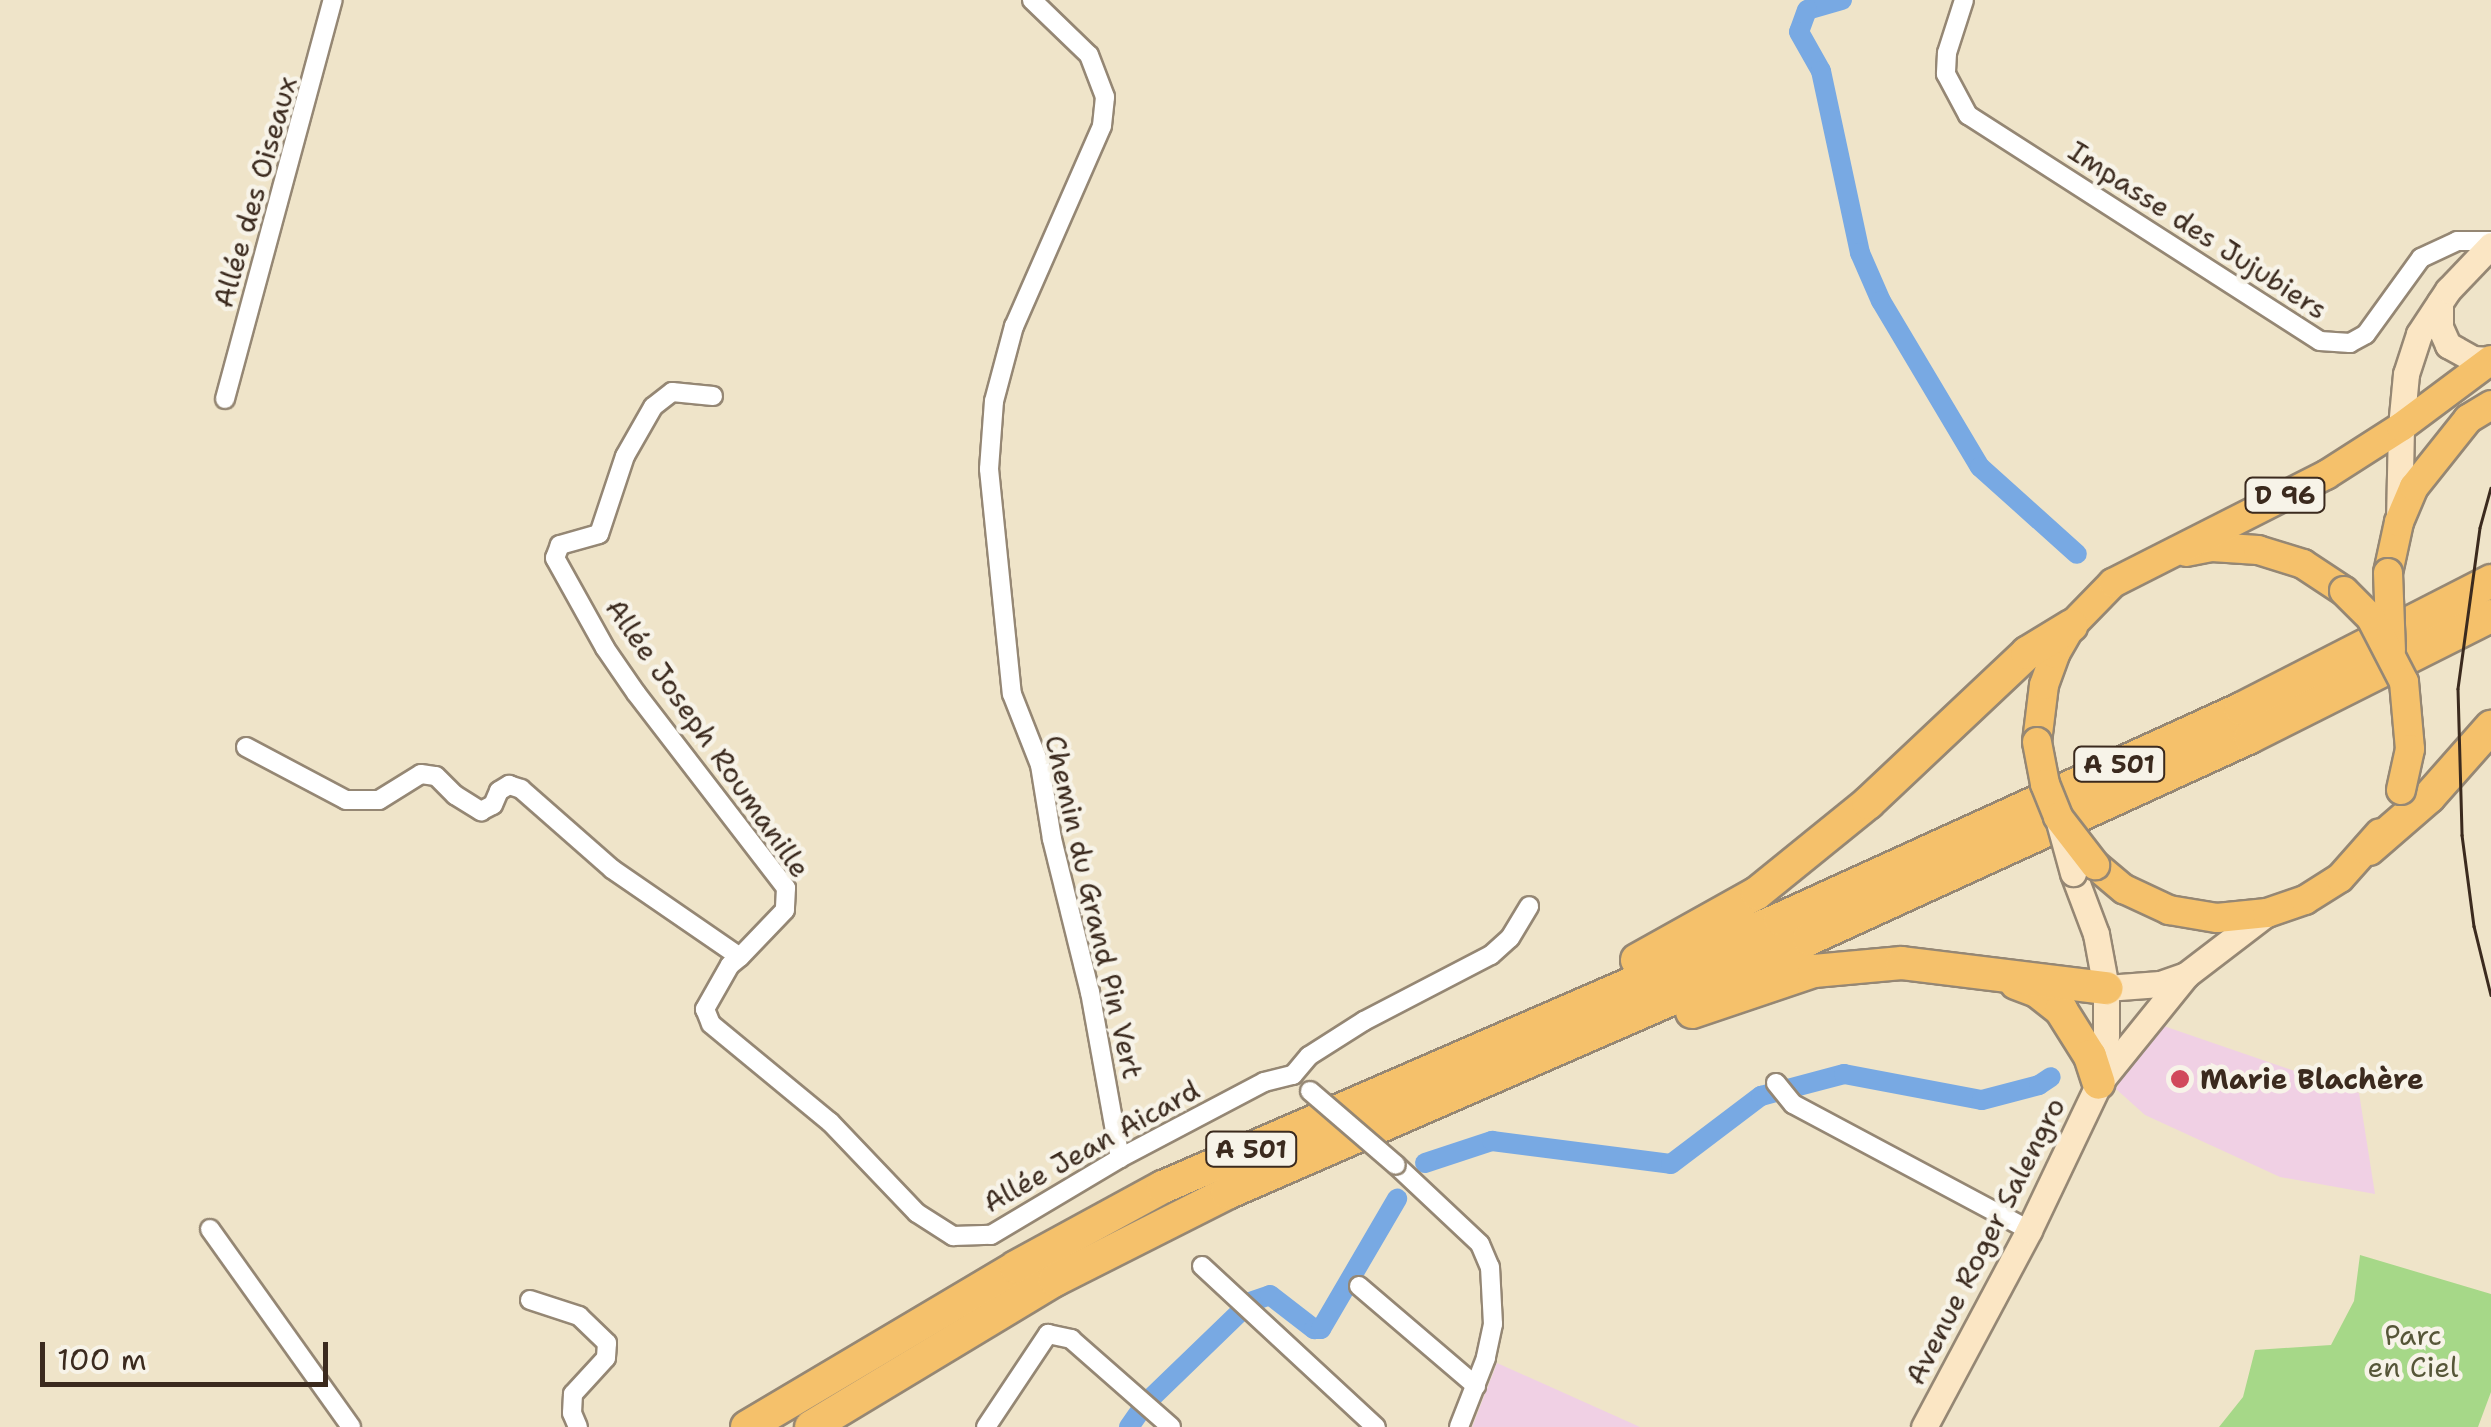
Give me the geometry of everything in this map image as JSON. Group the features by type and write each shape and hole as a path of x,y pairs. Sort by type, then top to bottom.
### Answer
{"highway":[{"name":"A 501","path":"747,1427 1016,1267 1162,1188 1780,920 2152,749 2491,581"},
{"name":"A 501","path":"812,1427 1054,1280 1227,1192 1810,939 2250,737 2491,616"},
{"path":"1418,1075 1757,893 1868,803 2027,654 2071,626"},
{"path":"2370,849 2415,794 2489,729"},
{"path":"1323,1150 1564,1066 1716,1002 1814,971 1902,963 2106,988"},
{"path":"1988,972 2037,991 2062,1010 2090,1056 2099,1082"}],"main road":[{"path":"2415,794 2410,715 2392,651 2388,573 2399,522 2406,374 2418,334 2491,243"},
{"path":"2440,302 2440,327 2448,345 2473,358 2491,360"},
{"name":"D 96","path":"2165,556 2326,475 2401,427 2491,360"},
{"path":"2399,522 2414,488 2435,457 2468,419 2491,405"},
{"path":"2099,1082 2106,1035 2106,988 2084,869 2045,784 2037,742 2044,685 2071,626 2113,583 2165,556 2212,547 2258,550 2303,564 2344,591 2370,618 2392,651"},
{"path":"2084,869 2169,910 2218,918 2267,913 2306,900 2340,878 2370,849"},
{"path":"2099,1082 2186,975 2267,913"},
{"path":"2106,988 2160,984 2186,975"},
{"name":"Avenue Roger Salengro","path":"1924,1427 2029,1230 2099,1082"}],"street":[{"name":"Allée des Oiseaux","path":"226,399 331,20 333,0"},
{"name":"Chemin du Grand Pin Vert","path":"1032,0 1089,55 1105,97 1102,126 1014,326 994,401 990,486 1012,694 1040,765 1052,839 1090,992 1120,1158"},
{"name":"Impasse des Jujubiers","path":"1964,0 1947,53 1946,74 1968,115 2320,341 2350,343 2366,334 2420,258 2457,241 2491,243"},
{"name":"Allée Joseph Roumanille","path":"713,396 672,392 653,407 625,456 599,534 560,545 555,558 605,648 636,693 786,888 789,897 785,910 740,957"},
{"path":"246,746 346,800 379,800 421,774 436,776 455,795 481,810 493,806 499,791 509,785 522,788 612,870 740,957"},
{"path":"1459,1427 1476,1386 1493,1324 1490,1267 1480,1244 1293,1075 1309,1056 1364,1021 1491,955 1510,938 1529,906"},
{"name":"Allée Jean Aicard","path":"740,957 709,1001 706,1017 830,1122 894,1192 939,1231 967,1238 992,1235 1120,1158 1264,1082 1293,1075"},
{"path":"1780,1090 2029,1230"},
{"path":"210,1229 351,1427"},
{"path":"1202,1266 1376,1427"},
{"path":"1359,1286 1476,1386"},
{"path":"530,1300 579,1316 607,1343 606,1358 573,1394 572,1413 578,1427"},
{"path":"986,1427 1048,1334 1071,1339 1171,1427"}],"shaded area":[{"path":"2155,1023 2359,1093 2375,1194 2280,1177 2145,1115 2116,1089 2131,1057"},
{"path":"1497,1363 1640,1427 1472,1427"}],"green space":[{"name":"Parc en Ciel","path":"2360,1255 2491,1294 2491,1392 2478,1427 2219,1427 2243,1397 2255,1350 2331,1345 2354,1301"}],"waterway":[{"path":"1842,0 1807,10 1799,32 1821,71 1860,253 1881,301 1980,467 2077,554"},
{"path":"1425,1163 1492,1141 1671,1164 1761,1096 1844,1074 1982,1100 2039,1085 2051,1077"},
{"path":"1250,1302 1270,1295 1314,1329 1321,1329 1397,1199"},
{"path":"1150,1399 1240,1312"},
{"path":"1129,1427 1143,1407"}],"tram line":[{"path":"2491,488 2480,528 2458,689 2462,835 2474,926 2491,995"}],"place":[{"name":"Marie Blachère","path":"2180,1079"}]}
